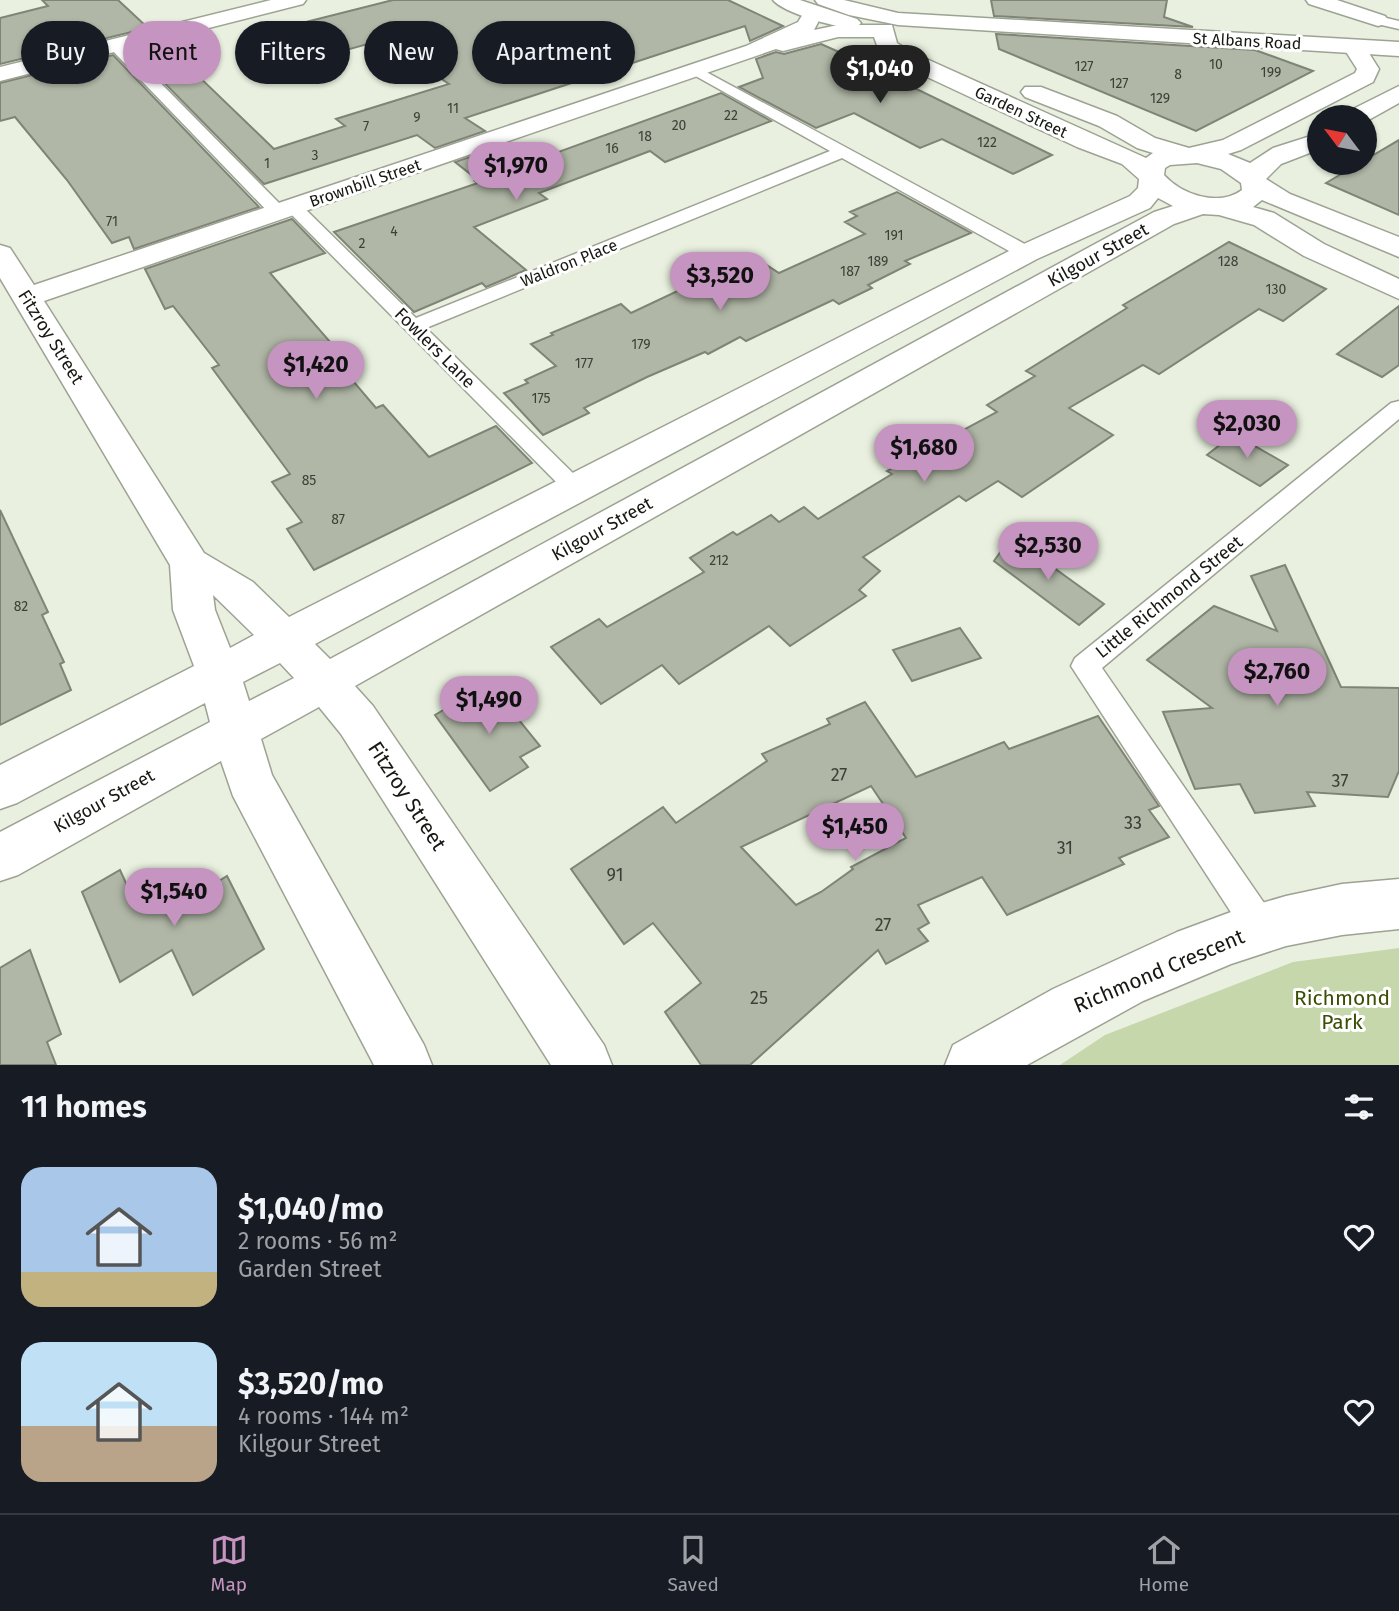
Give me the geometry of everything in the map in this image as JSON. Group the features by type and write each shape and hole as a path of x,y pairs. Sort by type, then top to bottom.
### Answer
{"main road":[{"path":"0,60 242,0"},
{"path":"0,74 296,0"},
{"path":"783,0 825,6 865,18 908,25 929,41"},
{"path":"1316,0 1378,20"},
{"path":"825,6 884,30"},
{"name":"St Albans Road","path":"825,6 898,19 1398,50"},
{"name":"Brownbill Street","path":"27,297 754,51 806,26 825,6"},
{"path":"754,51 838,31 884,30"},
{"name":"St Albans Road","path":"884,30 929,41 1096,32"},
{"name":"Garden Street","path":"884,30 886,43 897,54 1086,142 1131,159 1142,166 1151,178 1171,195 1209,205"},
{"name":"Garden Street","path":"929,41 1045,97 1108,121 1146,143 1231,163 1254,181"},
{"path":"1354,47 1368,69 1368,75"},
{"path":"1368,75 1399,84"},
{"path":"1191,155 1232,145 1368,75 1399,75"},
{"path":"1377,105 1399,93"},
{"path":"1209,205 1247,200 1255,193 1254,181 1259,168 1268,161 1307,145"},
{"name":"Kilgour Street","path":"0,788 1027,253 1140,202 1151,188 1151,169 1155,162 1164,158 1191,155"},
{"path":"1254,181 1280,200 1399,248"},
{"path":"1209,205 1264,219 1314,250 1399,290"},
{"name":"Kilgour Street","path":"0,858 325,682 1164,218 1209,205"},
{"name":"Fitzroy Street","path":"0,254 190,564 194,610 219,675 250,781 404,1065"},
{"name":"Fitzroy Street","path":"190,564 228,583 325,682 357,720 584,1065"},
{"name":"Richmond Crescent","path":"973,1065 1057,1015 1152,970 1261,928 1356,906 1399,904"}],"lane":[{"path":"1378,20 1399,25"},
{"name":"Fowlers Lane","path":"115,45 413,326 576,488"},
{"path":"697,71 1027,253"},
{"name":"Waldron Place","path":"413,326 842,152"},
{"name":"Little Richmond Street","path":"1261,928 1085,666 1399,408"}],"green space":[{"name":"Richmond Park","path":"1399,948 1399,1065 1060,1065 1105,1035 1293,962"}],"building":[{"path":"42,0 118,0 140,21 123,21 123,34 109,37 109,21 21,21 21,59 0,64 0,18 48,6"},
{"path":"393,0 728,0 783,26 750,41 745,26 635,62 635,21 472,21 472,84 568,84 465,118 485,131 435,148 417,135 264,184 165,84 207,84 274,149 345,126 336,119 449,84 458,84 458,21 364,21 364,45 350,49 350,21 310,21"},
{"path":"991,0 1167,0 1164,17 1193,27 994,16"},
{"path":"996,34 1255,50 1313,71 1196,131 999,49"},
{"path":"821,44 1052,155 1013,174 942,139 920,148 854,113 816,128 739,87 763,78 756,59 776,52 784,54"},
{"path":"113,55 123,65 123,84 141,84 259,207 134,249 129,237 112,243 67,180 15,117 0,121 0,83 21,78 21,84 109,84 109,56"},
{"path":"721,93 771,121 665,162 650,151 539,193 547,199 474,227 526,270 486,287 482,283 414,312 334,232 478,183 475,181 478,180 455,162 505,145 531,162"},
{"path":"1399,140 1399,215 1326,183 1340,175 1377,175 1377,153"},
{"path":"897,192 971,233 905,261 910,264 868,285 872,288 839,304 833,300 746,341 740,337 708,354 705,352 647,377 584,408 589,413 543,435 504,393 528,383 525,380 556,366 531,344 553,335 551,333 621,304 631,313 737,263 742,267 759,260 779,273 865,234 845,222 857,216 850,212"},
{"path":"292,219 325,253 270,273 338,351 330,354 376,408 383,405 429,457 496,426 532,463 314,570 287,529 302,522 272,482 290,474 212,368 219,365 173,306 165,309 145,269"},
{"path":"1229,242 1326,289 1283,321 1259,309 1159,374 1143,365 1069,408 1113,435 1022,497 998,481 966,501 959,496 863,557 880,571 859,590 866,596 790,646 769,626 679,684 662,665 601,704 551,647 599,619 607,627 704,572 690,558 733,532 737,535 771,515 779,522 804,507 818,519 892,474 887,471 997,412 987,405 1035,376 1026,371 1127,308 1123,305"},
{"path":"1399,306 1399,365 1382,377 1337,354"},
{"path":"1234,434 1288,465 1260,486 1207,455"},
{"path":"0,510 48,612 42,615 64,662 60,664 71,690 0,725"},
{"path":"1011,537 1104,604 1079,625 994,561"},
{"path":"1285,565 1341,687 1399,688 1399,771 1388,797 1307,792 1315,806 1255,813 1240,784 1195,789 1163,712 1212,708 1147,660 1214,606 1277,631 1251,576"},
{"path":"960,628 981,658 912,681 893,650"},
{"path":"489,683 540,746 520,757 528,767 490,791 435,715"},
{"path":"865,702 916,777 1004,742 1009,749 1098,716 1159,806 1149,810 1169,837 1119,858 1124,864 1007,915 982,877 918,905 929,923 918,929 928,941 886,964 878,950 750,1065 701,1065 665,1012 701,983 653,923 624,944 571,869 663,807 676,823 767,761 762,754 830,724 827,719","holes":["871,786 906,838 851,867 853,869 821,892 796,905 741,847"]},
{"path":"120,870 135,903 178,877 183,887 196,879 203,891 227,876 264,949 193,995 172,950 120,982 82,892"},
{"path":"30,950 61,1034 47,1042 56,1065 0,1065 0,968"}]}
